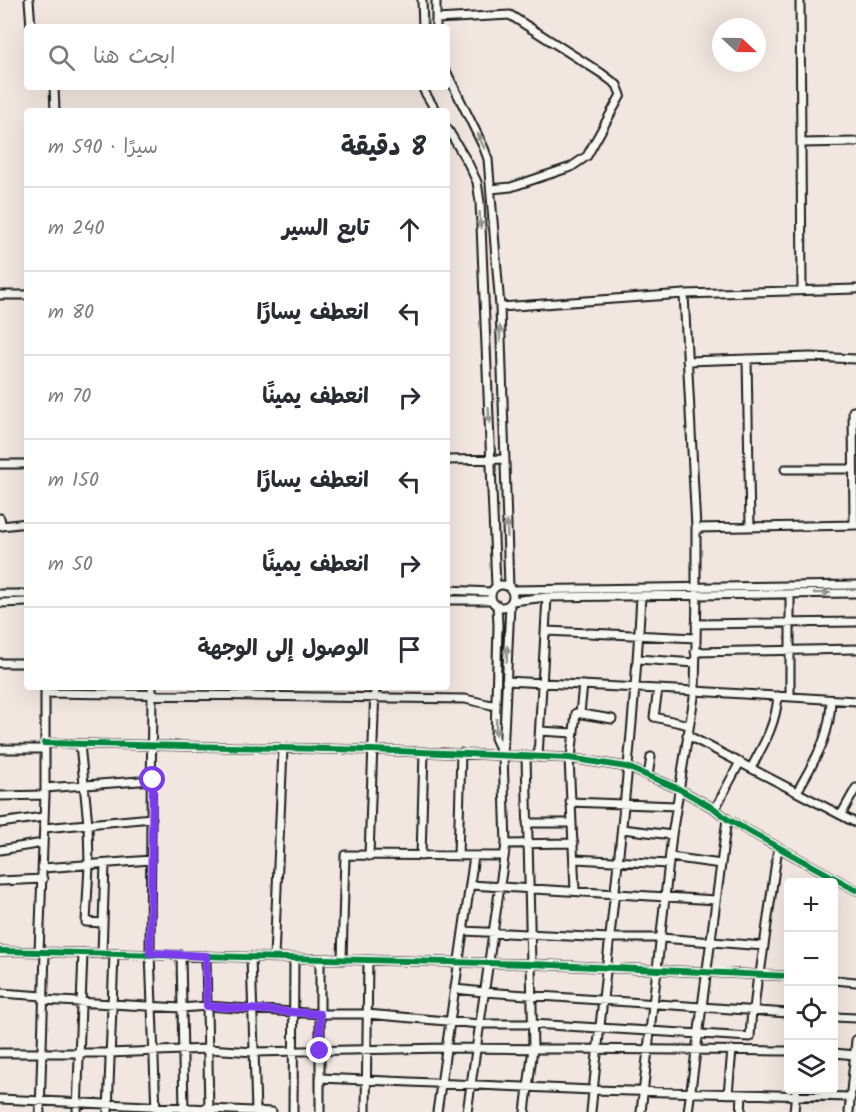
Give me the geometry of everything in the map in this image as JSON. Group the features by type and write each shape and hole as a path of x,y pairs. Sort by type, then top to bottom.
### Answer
{"street":[{"path":"29,0 31,24"},
{"path":"422,0 423,24"},
{"path":"436,0 436,23 510,15 601,73 617,85 621,95 587,156 579,162 571,167 512,187 491,189"},
{"path":"800,0 802,290"},
{"path":"450,79 488,159 500,307 511,602 503,755 506,844 467,1112"},
{"path":"54,90 55,108"},
{"path":"424,90 434,108"},
{"path":"450,133 477,182 491,459 494,596 498,625 495,738 503,755"},
{"path":"801,143 856,142"},
{"path":"500,307 684,294 856,289"},
{"path":"641,1112 672,835 696,690 696,528 684,294"},
{"path":"0,295 24,295"},
{"path":"687,361 811,357 856,359"},
{"path":"747,359 750,527"},
{"path":"696,528 855,525 853,411 856,411"},
{"path":"450,460 504,459"},
{"path":"0,464 24,464"},
{"path":"785,469 853,469"},
{"path":"0,519 2,526 24,523"},
{"path":"450,600 494,596 503,585 510,589 856,593"},
{"path":"450,590 494,596 503,607 511,602 548,597 641,596 697,591 856,585"},
{"path":"0,594 24,594"},
{"path":"790,594 790,697"},
{"path":"591,1112 605,966 622,829 638,659 641,596"},
{"path":"538,757 548,597"},
{"path":"0,603 24,602"},
{"path":"696,624 856,622"},
{"path":"546,631 696,638"},
{"path":"695,652 856,650"},
{"path":"638,659 695,663"},
{"path":"0,663 24,663"},
{"path":"506,681 696,690 856,701"},
{"path":"580,713 583,685"},
{"path":"658,689 654,717 689,725"},
{"path":"40,1112 44,998 42,952 45,690 241,691 465,699 496,706"},
{"path":"369,856 375,690"},
{"path":"152,691 150,953 155,1109"},
{"path":"751,768 777,714 778,696"},
{"path":"797,792 827,735 831,700"},
{"path":"575,890 570,758 576,713 612,719"},
{"path":"540,731 573,733"},
{"path":"687,735 856,823"},
{"path":"80,744 88,824 89,865 86,922 104,923"},
{"path":"0,749 80,744 372,750 570,758 627,767 679,789 715,809 727,819 856,890"},
{"path":"274,958 283,749"},
{"path":"421,856 423,752"},
{"path":"458,856 461,753"},
{"path":"525,1112 533,1048 526,756"},
{"path":"648,776 651,757"},
{"path":"715,809 740,762"},
{"path":"0,796 153,780"},
{"path":"841,815 856,788"},
{"path":"570,801 676,806"},
{"path":"0,823 43,817"},
{"path":"44,828 152,818"},
{"path":"688,1112 727,819"},
{"path":"528,823 572,823"},
{"path":"622,829 672,835"},
{"path":"0,850 43,843"},
{"path":"506,844 574,843"},
{"path":"0,993 81,1003 181,1008 207,1006 320,1014 367,1014 480,1024 532,1024 750,1037 778,847"},
{"path":"342,960 345,855 504,856"},
{"path":"437,1112 474,856"},
{"path":"575,858 721,864"},
{"path":"43,868 151,860"},
{"path":"102,954 105,864"},
{"path":"0,881 43,879"},
{"path":"470,885 716,900"},
{"path":"463,931 609,938 661,938 764,946"},
{"path":"0,951 150,953 489,964 531,963 784,976"},
{"path":"77,1112 83,953"},
{"path":"108,1108 114,954"},
{"path":"181,955 184,1110"},
{"path":"206,956 209,1110"},
{"path":"251,957 256,1112"},
{"path":"293,1112 294,959"},
{"path":"320,1112 321,960"},
{"path":"366,1112 368,961"},
{"path":"838,980 856,982"},
{"path":"455,989 784,1012"},
{"path":"838,1017 856,1018"},
{"path":"849,1112 856,1040"},
{"path":"0,1053 80,1054 207,1049 293,1052 446,1048 784,1050"},
{"path":"728,1094 732,1050"},
{"path":"838,1053 855,1051"},
{"path":"320,1078 742,1095 784,1093"},
{"path":"794,1112 796,1094"},
{"path":"810,1094 851,1097"},
{"path":"741,1112 742,1095"},
{"path":"0,1099 78,1103 108,1108 272,1112"}],"cycle path":[{"path":"44,743 371,750 569,758 627,767 679,789 715,809 727,819 856,890"},
{"path":"0,951 531,964 784,976"}],"route":[{"path":"153,780 150,953 206,956 207,1006 320,1014 320,1051"}]}
